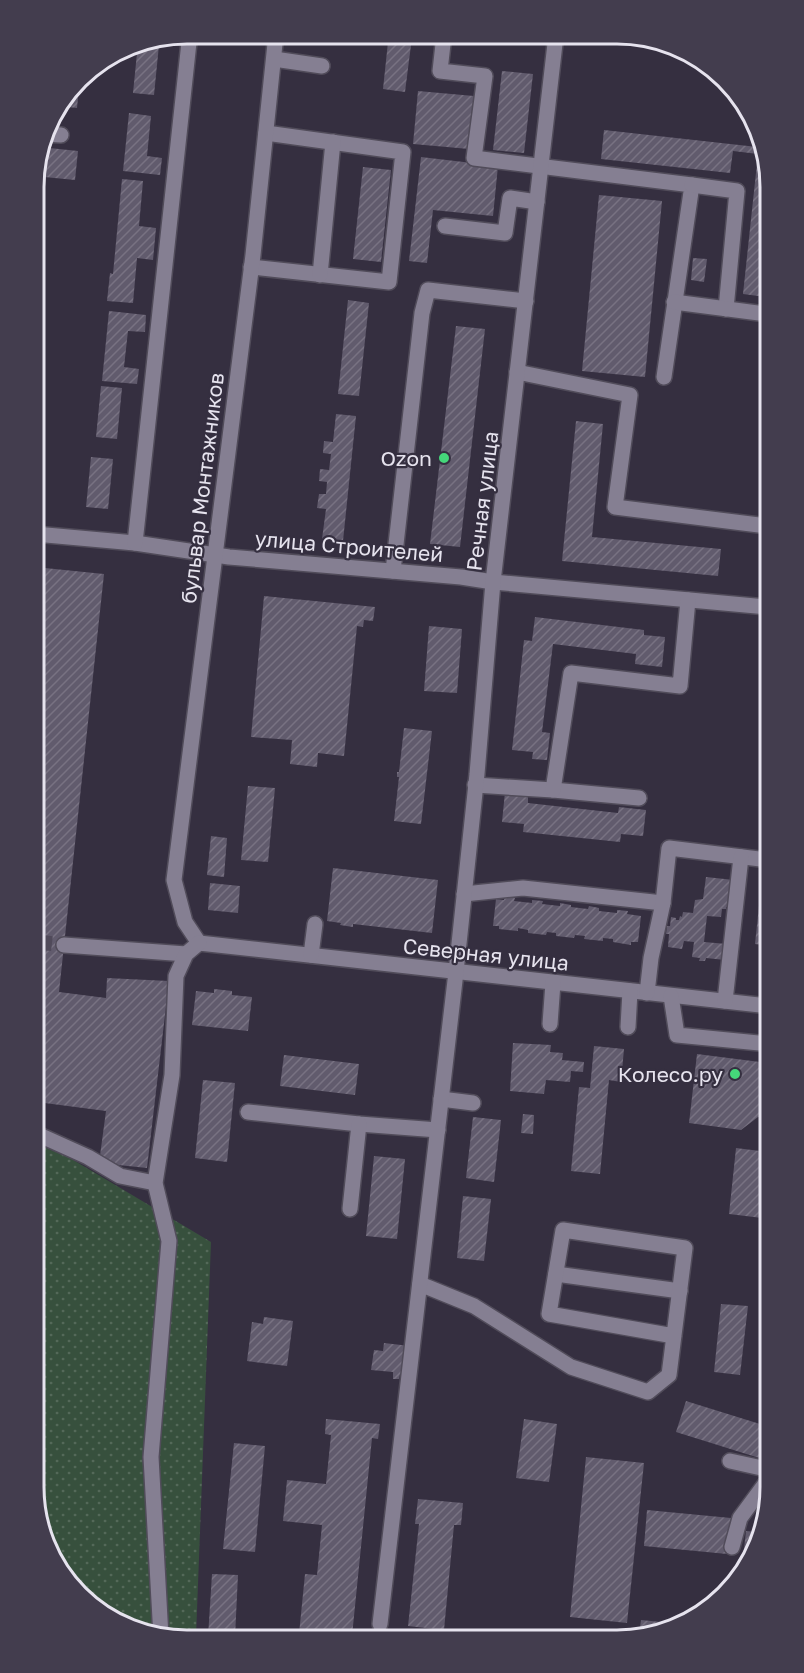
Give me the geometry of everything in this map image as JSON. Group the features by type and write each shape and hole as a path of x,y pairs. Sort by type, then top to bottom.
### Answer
{"street":[{"path":"135,543 189,44"},
{"name":"бульвар Монтажников","path":"199,943 184,922 174,880 251,267 275,44"},
{"path":"443,44 440,71 485,76 474,158 738,191 726,309"},
{"name":"Речная улица","path":"380,1624 456,972 494,582 555,44"},
{"path":"274,59 322,66"},
{"path":"251,267 389,282 403,152 266,133"},
{"path":"53,135 61,135"},
{"path":"320,274 333,142"},
{"path":"664,377 692,185"},
{"path":"446,226 505,233 510,198 537,202"},
{"path":"393,571 422,313 428,290 526,300"},
{"path":"674,302 760,313"},
{"path":"518,372 630,395 615,507 760,525"},
{"name":"улица Строителей","path":"44,535 494,582 760,606"},
{"path":"553,790 571,673 680,686 688,600"},
{"path":"476,784 639,798"},
{"path":"647,993 651,958 663,903 669,848 760,859"},
{"path":"725,1001 741,857"},
{"path":"464,894 523,888 663,903"},
{"path":"311,956 315,924"},
{"path":"160,1627 151,1458 169,1241 155,1183 172,1075 176,976 186,954 199,943"},
{"name":"Северная улица","path":"199,943 760,1005"},
{"path":"64,945 186,954"},
{"path":"550,1024 553,983"},
{"path":"628,1027 630,991"},
{"path":"671,996 677,1035 760,1043"},
{"path":"441,1099 473,1102"},
{"path":"248,1112 438,1130"},
{"path":"350,1209 359,1124"},
{"path":"44,1137 88,1157 120,1176 155,1183"},
{"path":"420,1284 474,1306 571,1367 648,1392 669,1375 680,1291 685,1248 563,1230 549,1314 674,1336"},
{"path":"556,1274 680,1291"},
{"path":"730,1461 760,1468"},
{"path":"732,1547 740,1518 760,1491"}],"green space":[{"path":"44,1147 70,1158 211,1242 196,1630 187,1630 159,1627 141,1622 123,1615 92,1594 63,1558 48,1523 44,1486"}],"building":[{"path":"388,44 411,45 405,92 383,89"},
{"path":"159,47 154,95 133,93 137,53"},
{"path":"502,71 533,74 524,153 493,150"},
{"path":"418,91 474,96 469,149 413,144"},
{"path":"79,93 77,108 68,107"},
{"path":"129,113 151,116 147,156 162,158 160,175 123,171"},
{"path":"604,130 755,147 757,154 733,151 730,173 601,159"},
{"path":"49,148 78,151 75,180 44,177"},
{"path":"421,157 498,166 493,216 433,210 427,263 409,261"},
{"path":"757,159 760,187 760,296 743,294"},
{"path":"363,167 391,170 381,262 353,259"},
{"path":"122,179 143,181 139,226 156,228 153,260 137,258 133,303 107,301 110,273 113,274"},
{"path":"599,195 662,201 645,377 582,371"},
{"path":"693,258 707,259 704,282 691,280"},
{"path":"348,300 369,303 359,396 338,394"},
{"path":"109,311 146,315 145,332 128,331 124,367 139,369 137,384 102,381"},
{"path":"456,326 485,329 460,547 430,544"},
{"path":"101,386 122,388 117,439 96,437"},
{"path":"336,414 356,416 343,541 322,539 326,509 317,508 319,494 326,494 327,482 319,481 320,469 329,470 331,454 323,453 324,441 333,442"},
{"path":"576,421 603,424 592,537 721,549 718,576 562,561"},
{"path":"91,457 113,459 108,509 86,507"},
{"path":"44,568 104,574 59,992 106,998 107,978 169,981 147,1168 99,1163 106,1111 44,1103"},
{"path":"264,596 375,607 373,621 364,620 363,627 357,626 344,756 318,753 317,767 290,764 292,740 251,737"},
{"path":"535,617 644,630 644,635 665,637 662,667 635,664 636,654 553,644 542,732 550,733 547,760 532,759 533,752 512,750 524,640 532,641"},
{"path":"429,626 462,629 457,693 424,691"},
{"path":"404,728 432,731 421,824 394,821 399,777 397,777 397,772 399,772"},
{"path":"248,786 275,788 268,862 241,860"},
{"path":"505,792 528,794 528,803 618,813 619,807 646,810 643,836 621,834 620,842 523,832 524,824 502,822"},
{"path":"211,836 227,838 224,877 207,875"},
{"path":"333,868 438,880 432,933 353,924 353,927 327,921"},
{"path":"706,877 734,880 731,907 722,909 721,917 707,916 704,942 727,944 725,960 706,958 705,961 699,961 700,958 692,957 694,942 684,941 682,949 668,947 669,934 666,934 671,917 679,920 683,912 693,913 695,900 703,899"},
{"path":"210,883 240,886 238,913 208,910"},
{"path":"505,895 515,898 514,901 532,903 532,900 543,901 542,904 560,906 560,903 588,909 589,906 599,908 599,911 617,913 617,910 628,911 627,914 641,916 638,942 631,942 631,945 613,942 613,939 603,938 603,941 584,939 585,936 575,935 574,938 556,936 556,933 547,932 546,935 528,933 528,930 518,928 518,931 499,929 499,926 493,926 496,899 504,900"},
{"path":"760,896 760,945 755,944"},
{"path":"214,989 232,991 232,995 252,997 248,1031 192,1025 196,991 214,993"},
{"path":"513,1043 551,1045 550,1052 563,1053 562,1060 584,1062 583,1072 571,1071 570,1082 546,1080 544,1094 510,1091"},
{"path":"594,1046 624,1049 621,1082 609,1080 600,1174 571,1171 579,1087 590,1088"},
{"path":"697,1054 760,1062 760,1117 741,1130 689,1123"},
{"path":"284,1055 359,1064 355,1095 280,1086"},
{"path":"203,1080 235,1083 227,1162 195,1158"},
{"path":"523,1114 534,1115 533,1134 521,1133"},
{"path":"473,1117 501,1120 494,1182 466,1178"},
{"path":"736,1148 760,1151 760,1218 729,1214"},
{"path":"374,1156 405,1159 397,1239 366,1236"},
{"path":"463,1196 491,1199 484,1261 457,1258"},
{"path":"721,1304 748,1306 740,1375 714,1372"},
{"path":"264,1317 293,1321 287,1366 247,1361 252,1322 263,1324"},
{"path":"384,1343 410,1346 407,1375 400,1374 399,1379 393,1379 393,1372 371,1370 374,1350 383,1351"},
{"path":"686,1401 760,1424 760,1458 676,1432"},
{"path":"326,1419 380,1424 378,1439 372,1438 353,1630 299,1630 305,1574 317,1575 322,1525 283,1521 287,1480 326,1484 331,1435 325,1434"},
{"path":"524,1419 557,1424 549,1482 516,1478"},
{"path":"234,1443 265,1446 255,1552 223,1549"},
{"path":"586,1457 644,1463 627,1623 570,1617"},
{"path":"418,1499 463,1503 461,1525 454,1525 444,1630 408,1626 419,1524 415,1524"},
{"path":"647,1510 731,1518 727,1554 644,1546"},
{"path":"746,1531 753,1532 750,1541 744,1553"},
{"path":"212,1574 238,1575 235,1630 208,1630"},
{"path":"641,1620 663,1622 654,1625 640,1627"}],"tunnel":[{"path":"44,943 64,945"}],"place":[{"name":"Ozon","path":"444,458"},
{"name":"Колесо.ру","path":"735,1074"}]}
